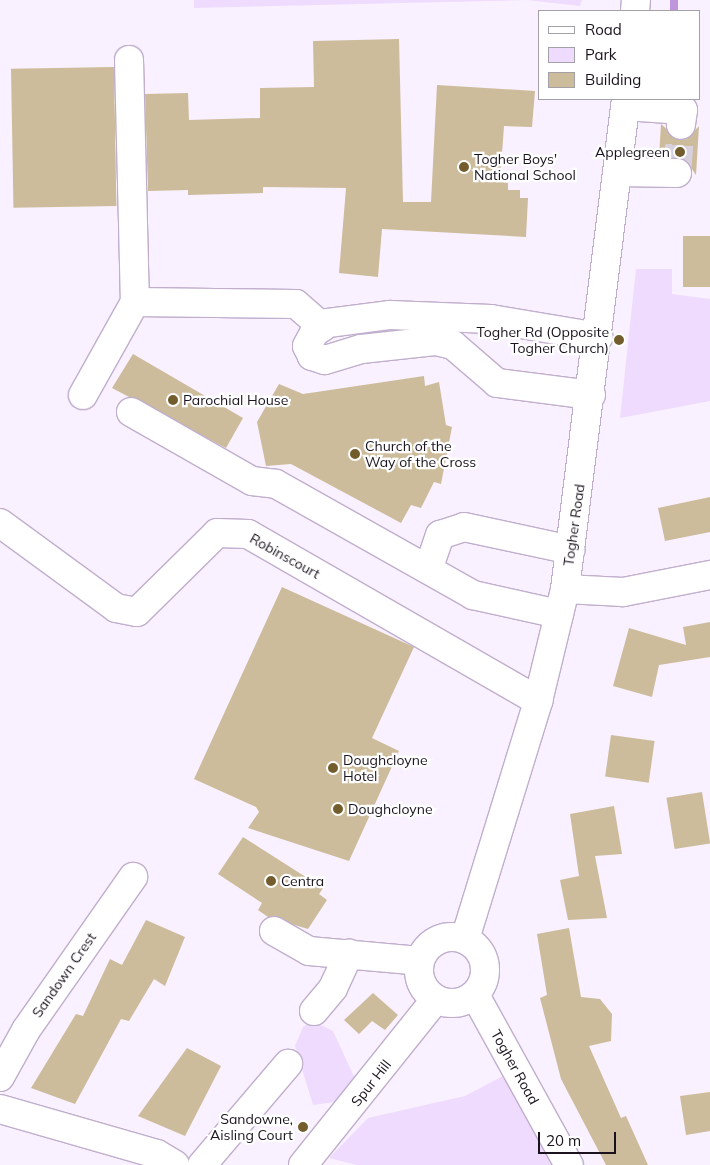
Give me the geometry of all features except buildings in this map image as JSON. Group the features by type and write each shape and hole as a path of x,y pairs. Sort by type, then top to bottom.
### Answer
{"street":[{"path":"83,395 135,302 128,60"},
{"path":"625,102 683,110 681,125"},
{"name":"Togher Road","path":"465,939 538,701 562,601 591,395 625,102"},
{"path":"617,172 677,173"},
{"path":"135,302 296,304 322,327"},
{"path":"591,395 497,383 453,345 435,341 361,348 325,360 312,356 307,346 322,327 390,315 473,318 598,337"},
{"path":"131,412 252,481 276,484 429,566 473,595 562,601 622,592 710,575"},
{"name":"Robinscourt","path":"0,523 116,608 137,612 217,533 248,534 538,701"},
{"path":"429,566 440,535 464,526 570,550"},
{"name":"Sandown Crest","path":"0,1077 26,1030 133,877"},
{"path":"274,931 309,951 349,953 420,961"},
{"path":"465,939 485,965 482,986 475,995 456,1004 436,1000 421,983 420,961 438,940 465,939"},
{"path":"314,1011 333,988 349,953"},
{"name":"Togher Road","path":"475,995 569,1165"},
{"name":"Spur Hill","path":"303,1165 436,1000"},
{"path":"202,1165 288,1064"},
{"path":"0,1109 157,1154 174,1165"}],"green space":[{"path":"194,0 527,0 194,8"},
{"path":"527,0 582,0 580,6"},
{"path":"636,269 672,269 672,294 710,299 710,401 620,418"},
{"path":"313,1021 333,1031 357,1083 342,1101 313,1105 295,1046 303,1027"},
{"path":"516,1069 560,1165 357,1165 329,1158 368,1118 465,1096"}],"waterway":[{"path":"674,0 674,10"}],"tunnel":[{"path":"677,173 681,125"}],"place":[{"name":"Applegreen","path":"680,152"},
{"name":"Togher Boys' National School","path":"464,167"},
{"name":"Togher Rd (Opposite Togher Church)","path":"619,340"},
{"name":"Parochial House","path":"173,400"},
{"name":"Church of the Way of the Cross","path":"355,454"},
{"name":"Doughcloyne Hotel","path":"333,768"},
{"name":"Doughcloyne","path":"338,809"},
{"name":"Centra","path":"271,881"},
{"name":"Sandowne, Aisling Court","path":"303,1127"}]}
